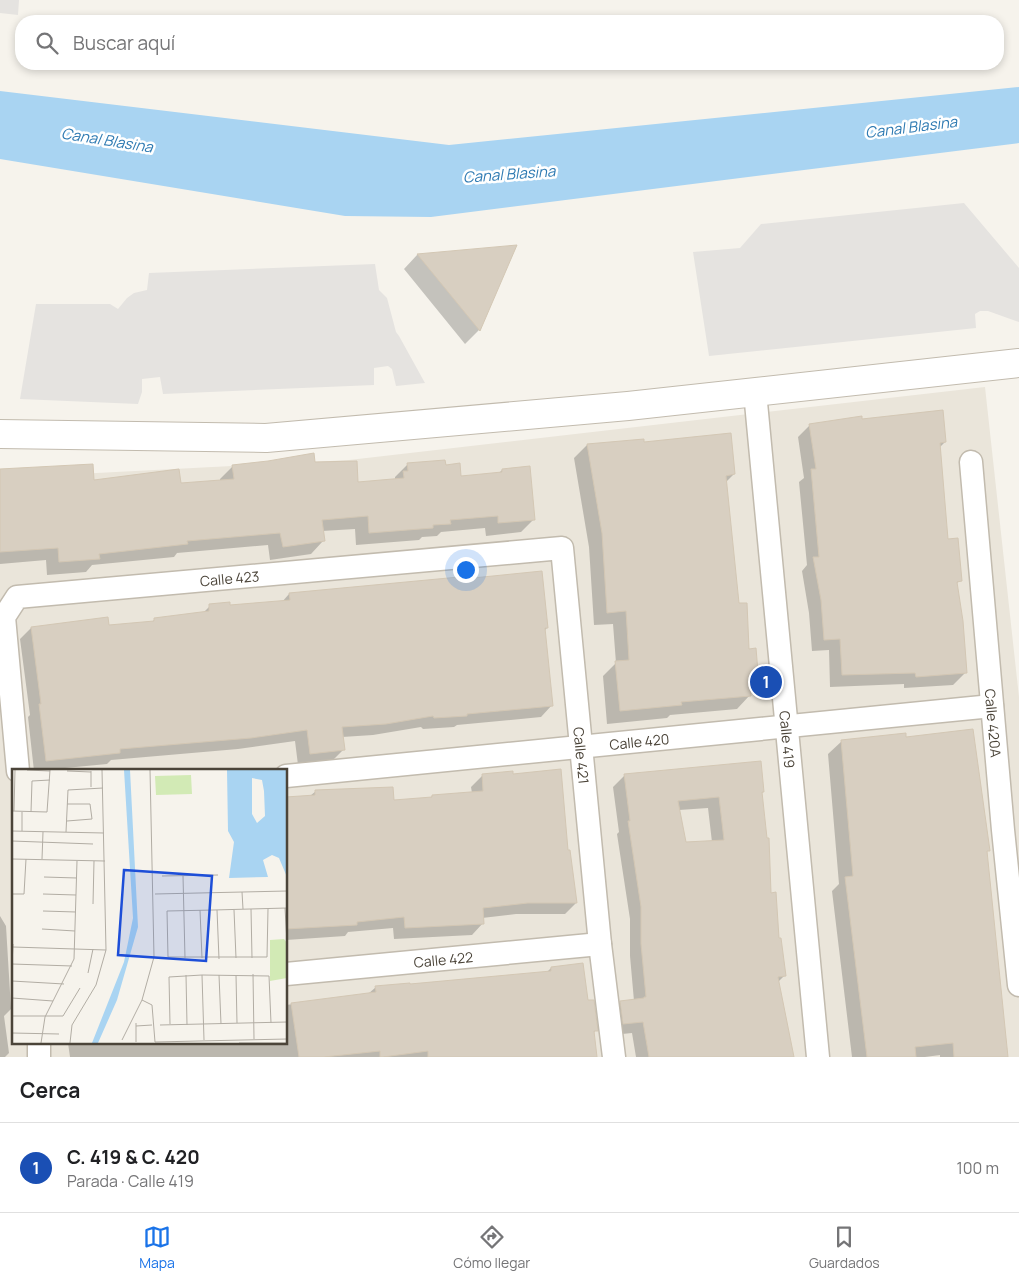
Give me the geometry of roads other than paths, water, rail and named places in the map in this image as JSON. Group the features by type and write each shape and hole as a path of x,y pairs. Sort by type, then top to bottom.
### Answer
{"street":[{"path":"0,434 266,438 628,406 1019,364"},
{"name":"Calle 419","path":"755,392 818,1057"},
{"name":"Calle 420A","path":"971,462 1003,830 1019,985"},
{"name":"Calle 421","path":"466,557 562,548 600,944 614,1057"},
{"name":"Calle 423","path":"18,769 4,617 18,597 466,557"},
{"name":"Calle 420","path":"288,776 992,706"},
{"name":"Calle 422","path":"288,974 600,944"},
{"path":"39,1044 39,1057"}],"water":[{"name":"Canal Blasina","path":"1019,87 1019,143 431,217 345,216 0,159 0,91 449,145"}],"place":[{"name":"C. 419 & C. 420","path":"766,682"}]}
